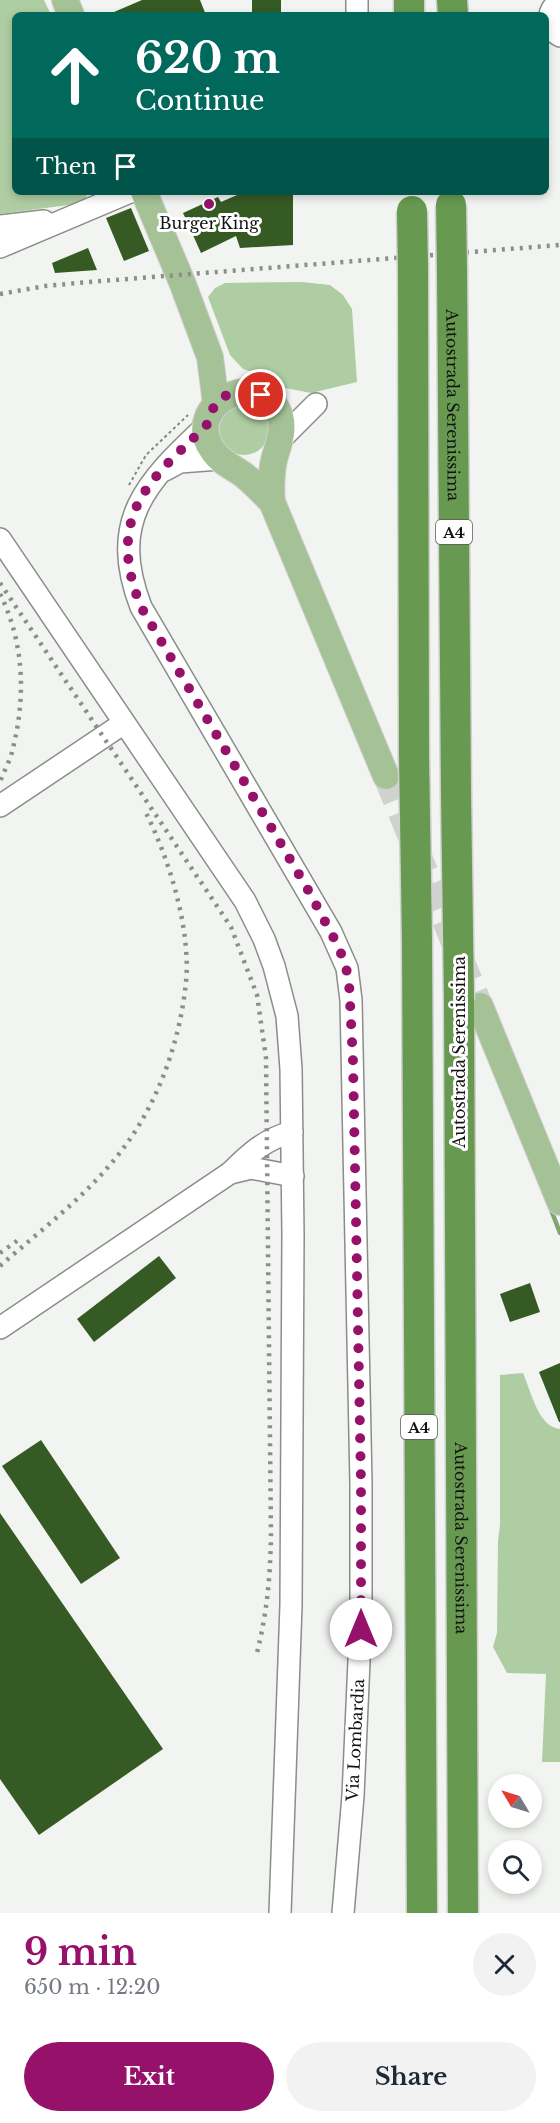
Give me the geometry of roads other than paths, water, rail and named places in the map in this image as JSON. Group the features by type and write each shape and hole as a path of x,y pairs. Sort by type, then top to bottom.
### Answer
{"highway":[{"name":"Autostrada Serenissima","path":"451,198 456,794 470,1003 463,1913"},
{"name":"A4","path":"412,202 422,1913"}],"main road":[{"path":"145,195 182,282 210,357 209,444 224,462 253,483 272,502"},
{"path":"210,357 279,413 282,426 271,481 272,502 386,776"},
{"path":"211,415 231,394 260,397"},
{"path":"224,462 243,468 255,466 267,460 279,445"},
{"path":"470,1003 560,1202"}],"street":[{"path":"553,5 549,22 555,36"},
{"path":"0,247 123,195"},
{"path":"0,226 68,218"},
{"path":"260,397 316,404 279,445"},
{"name":"Via Lombardia","path":"211,415 155,479 138,504 133,514 129,534 128,555 135,591 141,607 331,932 345,963 349,982 353,1030 361,1472 361,1616 353,1796 343,1913"},
{"name":"Via Lombardia","path":"155,479 167,468 180,462 224,462"},
{"path":"0,539 244,901 264,939 287,1016 292,1132 291,1605 280,1913"},
{"path":"0,806 124,723"},
{"path":"0,1328 230,1173 253,1150 275,1137 292,1132"},
{"path":"230,1173 251,1168 292,1176"}],"waterway":[{"path":"550,1207 560,1233"}],"tunnel":[{"path":"386,776 480,1006"}],"railway":[{"path":"0,294 45,286 89,282 560,245"},
{"path":"0,583 231,927 257,995 266,1058 271,1536 267,1597 256,1657"},
{"path":"0,594 14,631 21,689 13,748 0,782"},
{"path":"0,1266 80,1197 122,1150 146,1112 173,1049 186,982 185,940 182,917 170,872 145,811"},
{"path":"0,1253 21,1238"}],"place":[{"name":"Burger King","path":"209,204"}]}
